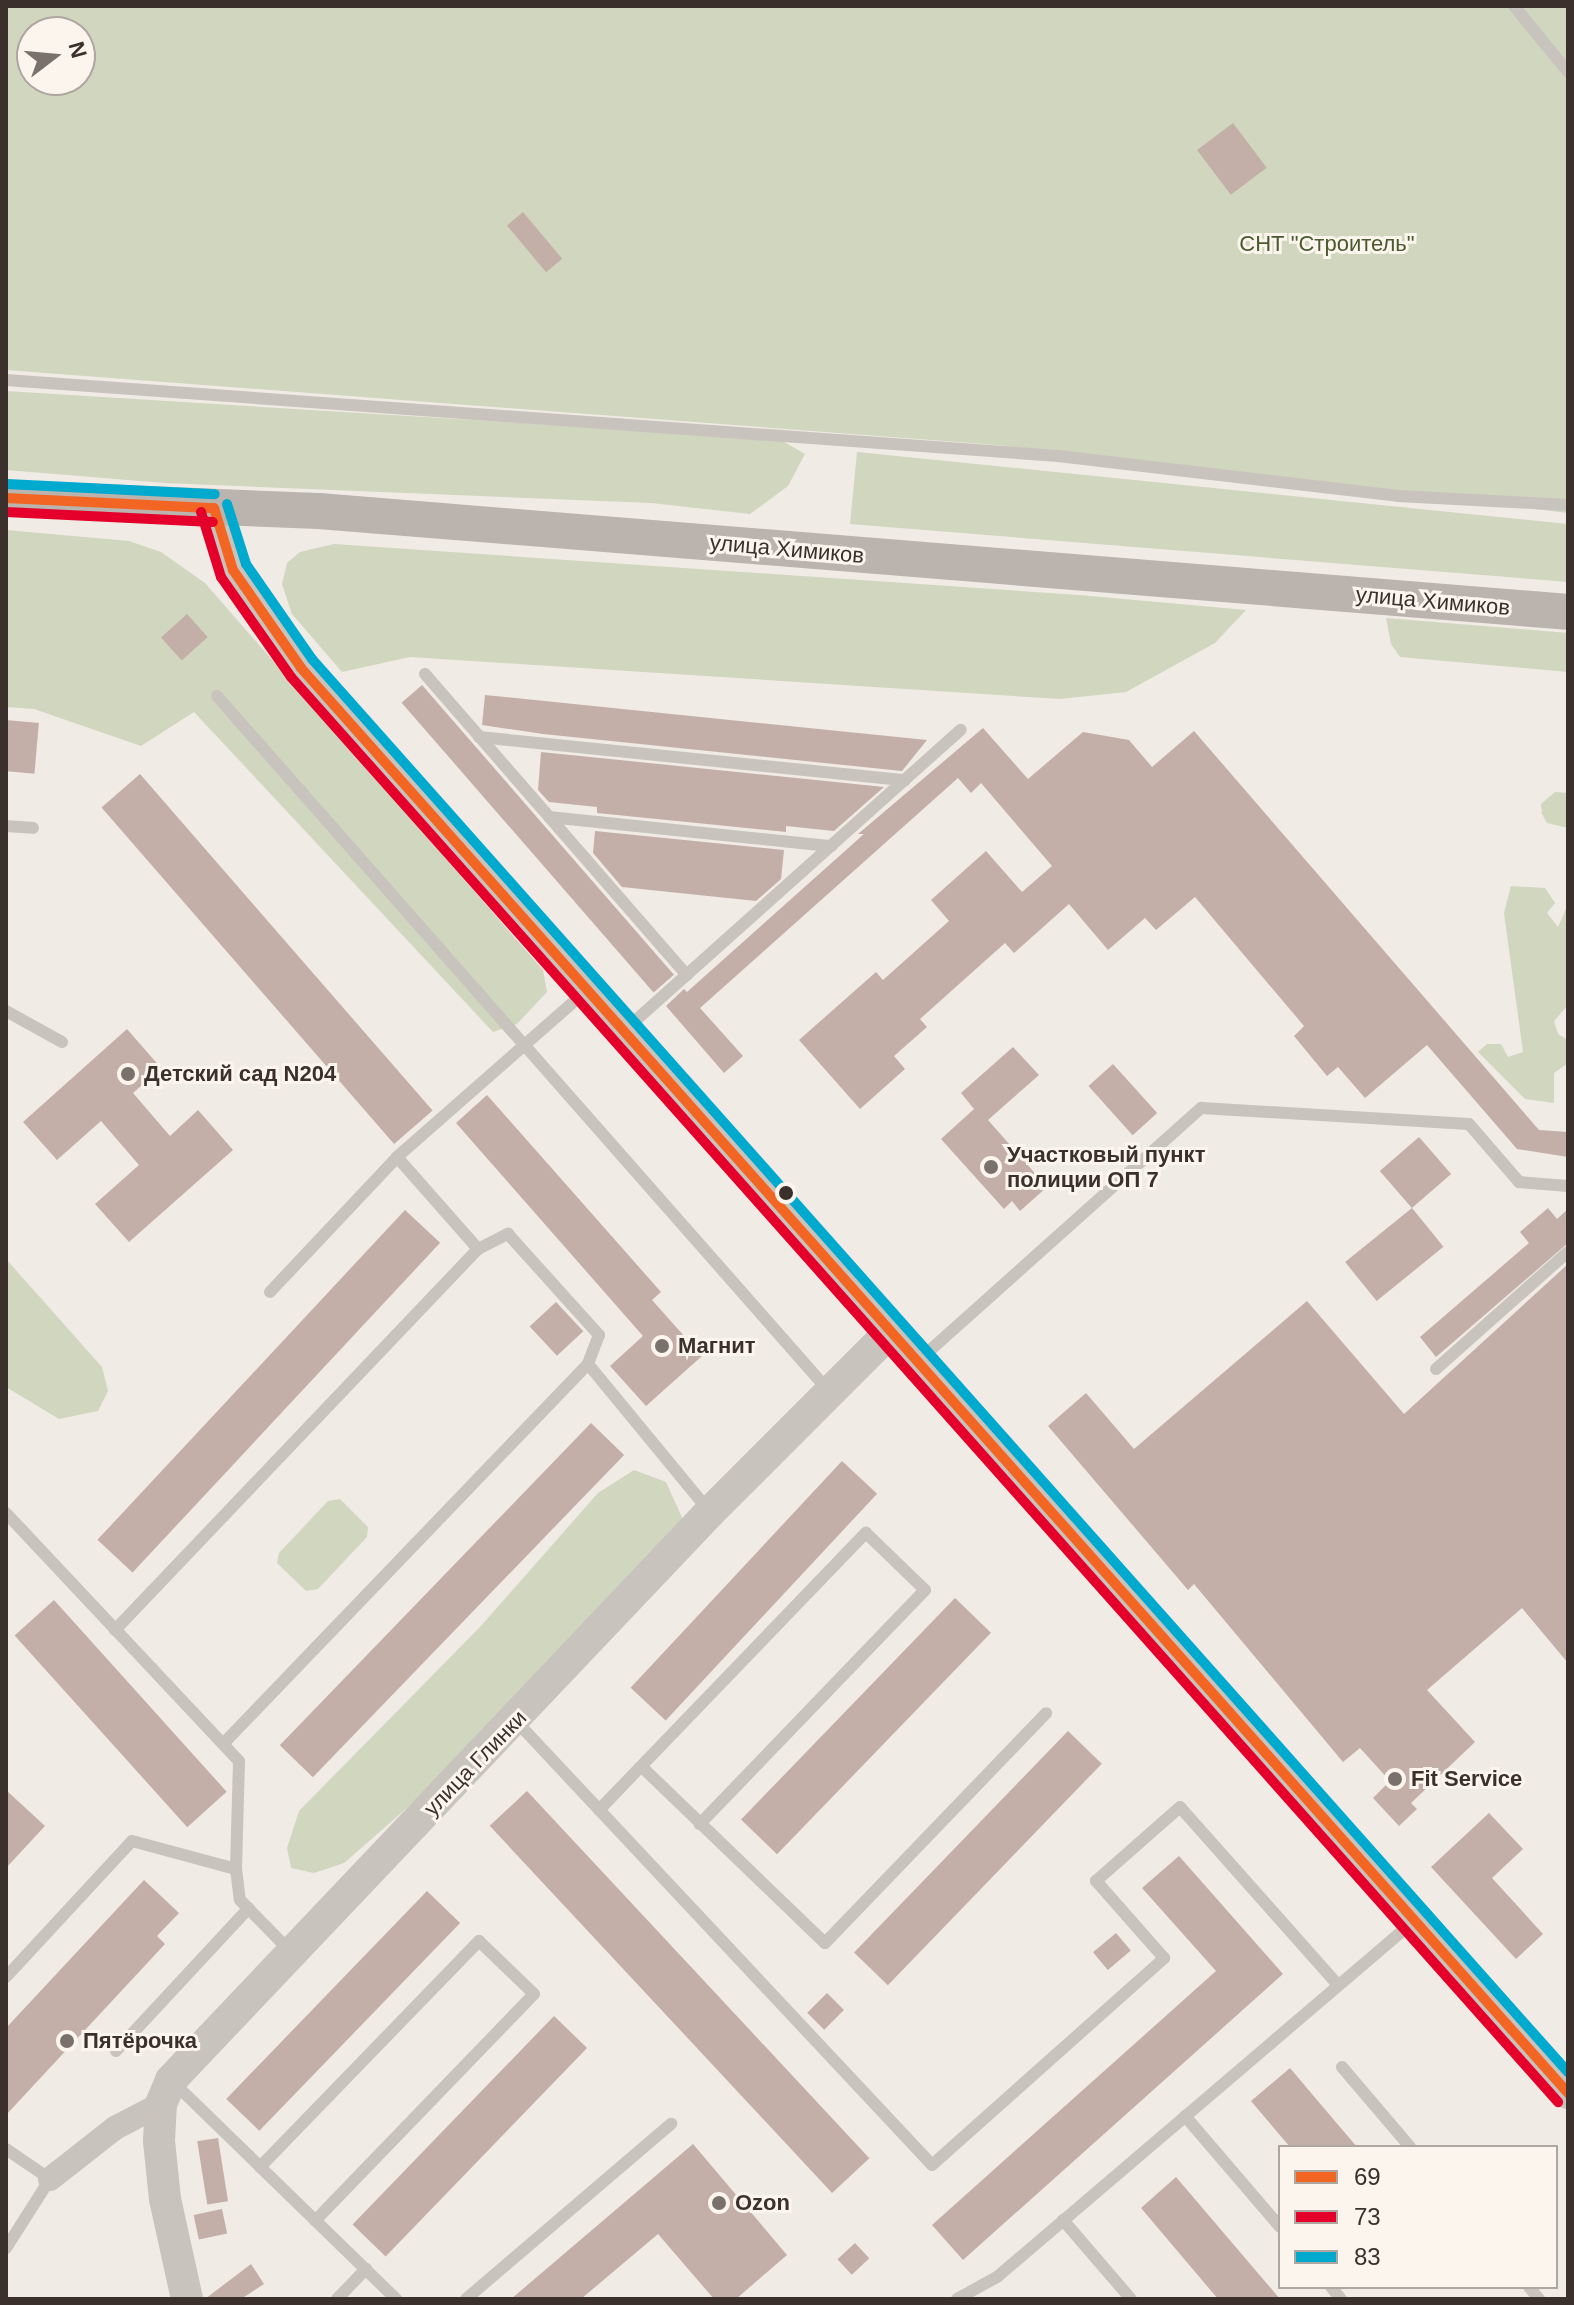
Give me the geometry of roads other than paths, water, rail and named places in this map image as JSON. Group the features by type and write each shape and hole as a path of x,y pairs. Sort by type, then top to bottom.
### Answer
{"main road":[{"name":"улица Химиков","path":"6,498 335,512 1568,612"}],"street":[{"path":"214,508 233,570 301,668 1568,2093"},
{"name":"улица Глинки","path":"50,2179 166,2092 292,1953 516,1721 710,1512 891,1331"},
{"path":"166,2092 165,2199 187,2299"}],"lane":[{"path":"1514,6 1568,72"},
{"path":"6,380 1028,453 1398,496 1568,505"},
{"path":"425,674 687,975"},
{"path":"217,696 830,1392"},
{"path":"624,1031 961,730"},
{"path":"479,737 905,780"},
{"path":"549,817 832,846"},
{"path":"6,826 33,828"},
{"path":"270,1292 397,1157 587,990"},
{"path":"6,1011 62,1042"},
{"path":"918,1361 1201,1108 1469,1124 1519,1182 1568,1186"},
{"path":"397,1157 478,1249"},
{"path":"115,1630 478,1249 508,1234 599,1335 588,1364 224,1743"},
{"path":"1436,1369 1568,1252"},
{"path":"588,1364 710,1512"},
{"path":"6,1513 239,1761 236,1869 240,1900 292,1953"},
{"path":"599,1810 866,1533 925,1590 700,1824"},
{"path":"642,1767 825,1943 1046,1713"},
{"path":"516,1721 932,2165 1164,1958 1096,1881 1180,1807 1338,1985"},
{"path":"6,1977 132,1841 236,1869"},
{"path":"116,2051 249,1908"},
{"path":"957,2299 997,2277 1415,1920"},
{"path":"260,2167 479,1941 534,1994 315,2221"},
{"path":"1342,2067 1408,2145"},
{"path":"166,2092 260,2167 396,2299"},
{"path":"1185,2116 1278,2225"},
{"path":"466,2299 671,2124"},
{"path":"6,2149 50,2179 6,2248"},
{"path":"1063,2220 1131,2299"},
{"path":"337,2299 366,2269"}],"place":[{"name":"Детский сад N204","path":"128,1074"},
{"name":"Участковый пункт полиции ОП 7","path":"991,1167"},
{"name":"Магнит","path":"662,1346"},
{"name":"Fit Service","path":"1395,1779"},
{"name":"Пятёрочка","path":"67,2041"},
{"name":"Ozon","path":"719,2203"}],"park label":[{"name":"СНТ \"Строитель\"","path":"1327,244"}]}
